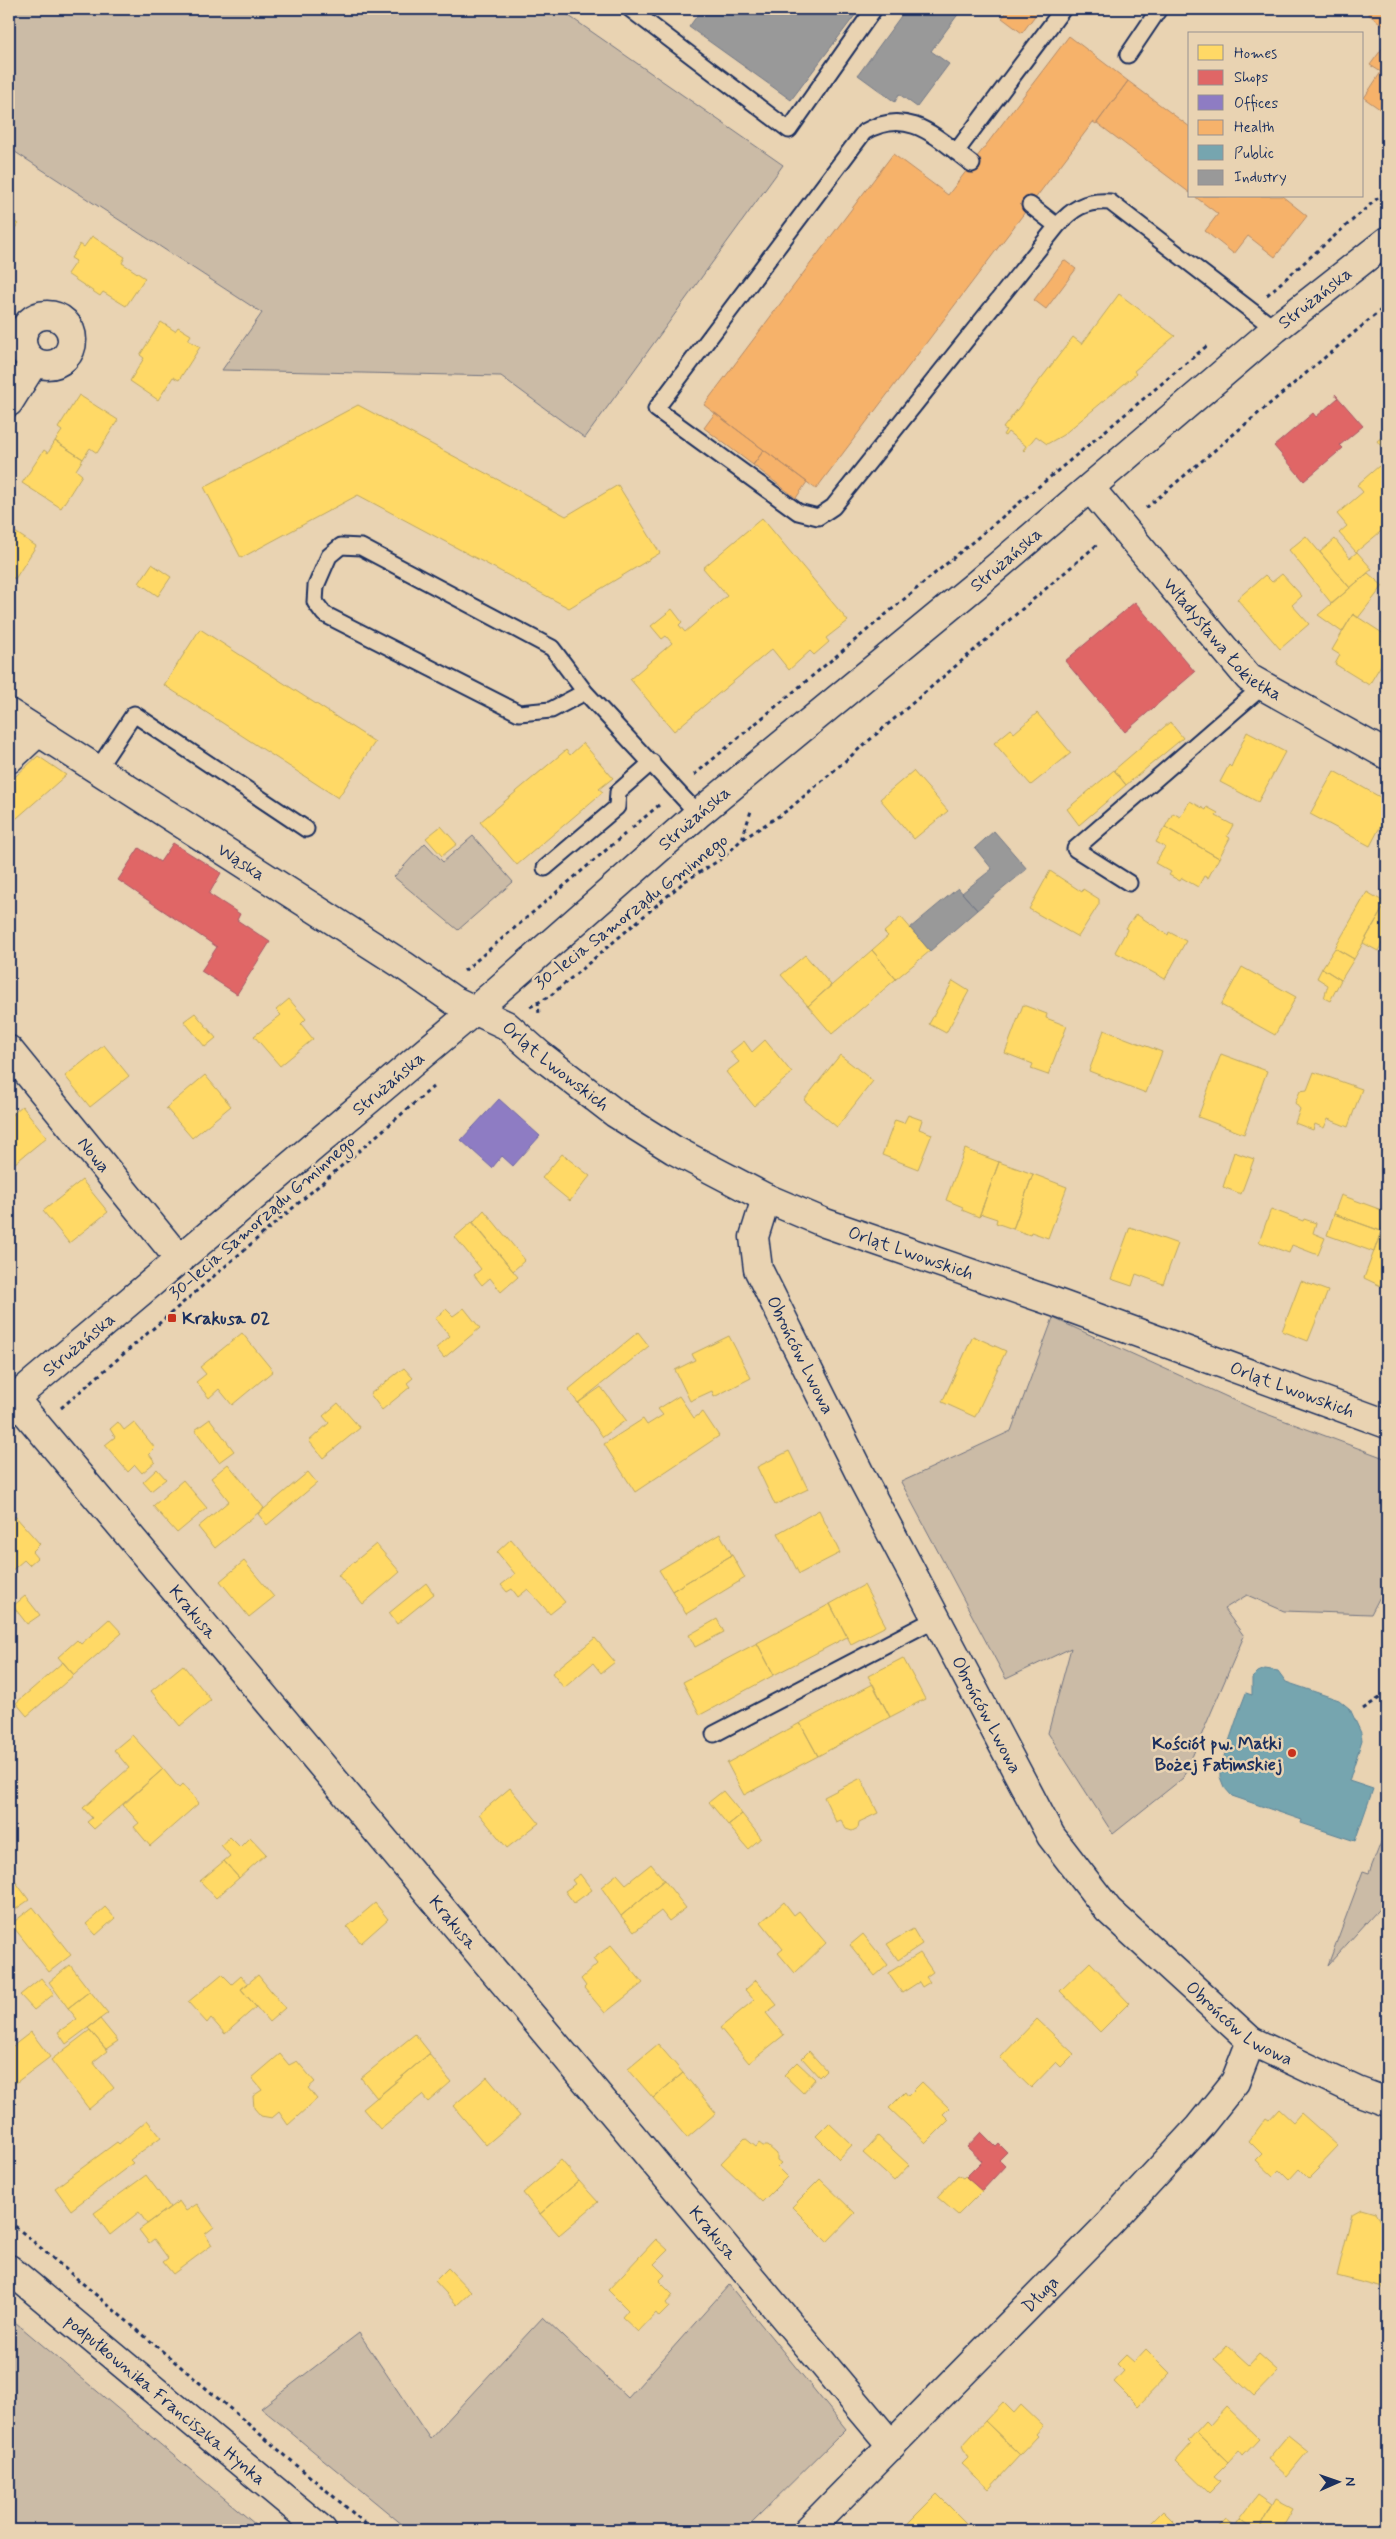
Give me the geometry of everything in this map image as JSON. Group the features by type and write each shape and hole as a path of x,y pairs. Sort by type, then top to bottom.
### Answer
{"street":[{"name":"Strużańska","path":"11,1400 180,1260 474,1011 698,814 1090,488 1275,329 1387,241"},
{"path":"9,402 34,362"},
{"name":"Władysława Łokietka","path":"1090,488 1249,678 1387,755"},
{"name":"Wąska","path":"9,713 395,960 440,992 474,1011"},
{"path":"9,759 38,732"},
{"name":"Orląt Lwowskich","path":"474,1011 506,1024 540,1055 615,1113 674,1150 766,1198 825,1223 1054,1302 1387,1424"},
{"name":"Nowa","path":"9,1050 180,1260"},
{"name":"Obrońców Lwowa","path":"766,1198 754,1237 758,1269 862,1478 938,1618 1051,1836 1108,1910 1251,2041 1357,2091 1387,2102"},
{"name":"Krakusa","path":"11,1400 36,1423 892,2446"},
{"name":"Długa","path":"808,2530 1110,2223 1199,2127 1235,2082 1251,2041"},
{"name":"podpułkownika Franciszka Hynka","path":"9,2269 322,2530"}],"lane":[{"path":"630,9 789,130 874,9"},
{"path":"956,152 1063,9"},
{"path":"1128,56 1159,9"},
{"path":"972,164 929,131 904,122 874,126 864,132 656,409 798,512 818,516 833,507 1072,209 1097,201 1110,202 1275,329"},
{"path":"1030,205 1057,226"},
{"path":"585,692 551,710 519,712 324,614 315,602 316,586 329,556 341,546 361,547 552,648 585,692 652,762 698,814"},
{"path":"1129,883 1075,849 1263,686"},
{"path":"97,770 134,714 306,828"},
{"path":"545,868 617,807 618,792 652,762"},
{"path":"714,1734 938,1618"}],"path":[{"name":"30-lecia Samorządu Gminnego","path":"506,1024 538,1001 550,996 685,881 723,858 742,839 788,810 1091,549 1122,528 1387,305"},
{"name":"30-lecia Samorządu Gminnego","path":"36,1423 67,1404 438,1083"},
{"path":"1362,1709 1387,1692"},
{"path":"9,2221 373,2530"}],"shaded area":[{"path":"9,9 559,9 783,165 585,438 501,376 222,370 262,313 9,148"},
{"path":"473,836 513,882 458,930 394,877 425,843 443,862"},
{"path":"1053,1318 1256,1410 1387,1459 1387,1583 1371,1614 1284,1611 1247,1595 1224,1609 1244,1636 1183,1778 1113,1834 1048,1733 1071,1648 1006,1679 901,1482 1011,1431"},
{"path":"1387,1827 1387,1900 1328,1965 1363,1871 1369,1873"},
{"path":"729,2285 846,2429 744,2530 409,2530 261,2408 359,2333 430,2439 543,2317 628,2398"},
{"path":"9,2317 262,2530 9,2530"}],"building: Homes":[{"path":"9,218 18,224 9,237"},
{"path":"92,236 125,257 122,263 145,278 126,306 103,292 100,296 67,274 76,261 71,258 80,244 84,247"},
{"path":"1119,294 1175,336 1134,371 1136,374 1063,435 1047,444 1036,436 1024,451 1026,446 1008,432 1005,436 1003,435 1006,430 1003,428 1073,337 1082,344"},
{"path":"161,322 175,331 178,327 191,335 188,340 200,347 179,380 173,377 158,400 130,381 144,358 140,355"},
{"path":"79,395 118,420 97,453 90,448 83,459 55,441 62,431 58,428"},
{"path":"358,405 566,516 618,485 660,553 569,608 358,495 241,558 204,487"},
{"path":"1387,433 1387,454 1377,441"},
{"path":"55,441 83,459 76,470 82,475 61,508 22,483 44,450 48,453"},
{"path":"1379,466 1387,476 1387,531 1385,528 1356,552 1339,533 1347,526 1337,514 1363,492 1357,485"},
{"path":"762,518 848,621 826,638 829,642 814,655 810,651 789,670 772,649 674,731 630,679 672,643 666,636 662,639 651,626 672,609 682,622 679,625 685,632 727,596 703,568"},
{"path":"9,528 36,546 15,579 9,575"},
{"path":"1306,536 1350,588 1332,604 1289,550"},
{"path":"1335,539 1350,558 1357,552 1372,569 1350,588 1320,552"},
{"path":"152,564 171,577 158,596 139,583"},
{"path":"1368,573 1383,586 1358,618 1353,614 1342,632 1318,615"},
{"path":"1282,574 1302,596 1292,605 1309,624 1280,649 1237,599 1265,575 1272,582"},
{"path":"1353,614 1387,636 1387,655 1369,685 1335,664 1340,655 1332,650"},
{"path":"200,629 375,742 338,798 164,685"},
{"path":"1037,713 1071,753 1031,785 994,743 1011,729 1014,733"},
{"path":"1170,722 1183,738 1126,785 1114,770"},
{"path":"1247,732 1285,752 1258,802 1220,782 1229,765 1231,767"},
{"path":"583,743 613,778 599,789 603,792 517,865 480,822 566,750 570,755"},
{"path":"38,756 66,775 9,825 9,782"},
{"path":"1114,770 1126,785 1079,825 1067,809"},
{"path":"913,771 948,811 914,839 880,799"},
{"path":"1334,771 1387,801 1387,814 1370,846 1310,814"},
{"path":"1190,801 1206,810 1207,807 1218,813 1216,816 1233,825 1227,836 1230,838 1219,858 1165,827 1173,813 1180,817"},
{"path":"441,826 457,844 442,856 426,838"},
{"path":"1165,827 1219,858 1208,878 1204,876 1198,887 1182,878 1180,881 1169,875 1171,872 1155,863 1165,847 1156,842"},
{"path":"1050,871 1082,892 1083,889 1099,899 1099,904 1078,937 1029,909"},
{"path":"1367,892 1386,903 1354,959 1335,948"},
{"path":"1386,903 1387,934 1378,951 1363,943"},
{"path":"1136,914 1168,935 1169,932 1186,941 1165,979 1115,952 1127,930 1126,928"},
{"path":"901,917 930,951 896,979 872,950 888,936 884,932"},
{"path":"1335,948 1354,959 1341,980 1322,968"},
{"path":"872,950 896,979 832,1034 808,1006"},
{"path":"805,955 831,985 808,1006 781,975"},
{"path":"1242,967 1296,997 1275,1035 1221,1005"},
{"path":"1322,968 1341,980 1330,1001 1324,998 1328,985 1317,978"},
{"path":"953,981 969,991 946,1033 929,1024"},
{"path":"289,999 306,1019 301,1024 313,1039 280,1066 254,1036 281,1015 276,1010"},
{"path":"1023,1005 1047,1014 1046,1018 1067,1026 1048,1075 1031,1069 1033,1064 1005,1053"},
{"path":"195,1013 216,1038 205,1047 184,1021"},
{"path":"1104,1030 1162,1052 1146,1093 1089,1071"},
{"path":"765,1040 792,1073 754,1106 726,1072 739,1062 730,1052 744,1041 752,1052"},
{"path":"104,1045 129,1076 90,1107 65,1076"},
{"path":"1221,1054 1267,1071 1244,1134 1198,1117"},
{"path":"840,1055 873,1081 837,1127 804,1100"},
{"path":"1314,1072 1362,1089 1348,1127 1328,1119 1324,1128 1315,1124 1313,1130 1295,1123 1300,1109 1295,1103 1300,1091 1307,1090"},
{"path":"205,1075 231,1106 192,1138 166,1108"},
{"path":"22,1106 47,1137 9,1168 9,1117"},
{"path":"908,1115 922,1120 919,1129 932,1134 918,1169 882,1155 895,1120 904,1123"},
{"path":"965,1149 999,1162 979,1217 962,1210 963,1207 946,1200"},
{"path":"1234,1152 1254,1159 1241,1194 1223,1187"},
{"path":"562,1154 590,1176 570,1201 542,1178"},
{"path":"999,1162 1033,1174 1013,1229 996,1223 997,1219 982,1214 979,1217"},
{"path":"1033,1174 1067,1187 1048,1238 1031,1232 1030,1235 1013,1229"},
{"path":"82,1180 108,1212 69,1243 43,1211"},
{"path":"1341,1195 1387,1212 1381,1231 1334,1214"},
{"path":"1271,1209 1303,1221 1304,1219 1316,1223 1313,1233 1325,1238 1318,1255 1292,1245 1289,1253 1259,1242"},
{"path":"484,1210 525,1260 513,1271 473,1222"},
{"path":"1334,1214 1381,1231 1374,1252 1327,1235"},
{"path":"472,1222 518,1277 501,1292 490,1278 482,1285 474,1275 481,1269 455,1237"},
{"path":"1130,1227 1178,1244 1163,1284 1136,1274 1132,1286 1111,1279"},
{"path":"1380,1235 1387,1238 1387,1289 1364,1278"},
{"path":"1301,1281 1328,1291 1308,1341 1282,1331"},
{"path":"464,1308 480,1328 444,1358 436,1348 450,1336 435,1318 446,1309 453,1316"},
{"path":"638,1332 649,1346 578,1403 568,1390"},
{"path":"242,1333 273,1371 232,1405 219,1389 209,1398 196,1382 206,1374 200,1367"},
{"path":"729,1336 751,1378 714,1397 712,1391 690,1401 675,1370 695,1360 692,1354"},
{"path":"973,1336 1006,1351 975,1417 942,1402"},
{"path":"404,1368 413,1378 407,1383 410,1387 382,1410 370,1394"},
{"path":"601,1387 626,1420 603,1437 578,1403"},
{"path":"679,1396 694,1418 703,1412 719,1436 635,1492 604,1444 643,1419 647,1425 663,1415 658,1409"},
{"path":"338,1403 360,1428 323,1458 309,1441 329,1423 323,1416"},
{"path":"210,1419 234,1451 219,1462 195,1430"},
{"path":"118,1422 124,1430 134,1422 155,1448 149,1454 155,1462 142,1473 135,1465 128,1472 105,1445 115,1437 110,1429"},
{"path":"789,1451 808,1489 775,1505 757,1467"},
{"path":"228,1464 264,1508 215,1548 198,1527 229,1501 211,1478"},
{"path":"157,1469 166,1479 151,1491 143,1482"},
{"path":"308,1472 317,1483 267,1525 258,1514"},
{"path":"183,1480 207,1508 177,1533 153,1506"},
{"path":"819,1510 840,1553 799,1574 778,1533"},
{"path":"15,1516 40,1544 32,1552 37,1558 29,1565 24,1560 9,1573 9,1522"},
{"path":"720,1534 732,1555 672,1591 659,1570"},
{"path":"511,1539 565,1602 550,1614 528,1589 518,1597 512,1589 507,1592 501,1585 515,1574 497,1552"},
{"path":"376,1544 400,1572 363,1604 338,1575"},
{"path":"732,1555 745,1578 686,1614 672,1591"},
{"path":"244,1561 274,1597 249,1617 220,1581"},
{"path":"426,1583 434,1594 397,1624 389,1613"},
{"path":"864,1585 886,1626 851,1644 830,1604"},
{"path":"25,1596 40,1615 27,1624 13,1606"},
{"path":"830,1604 847,1637 774,1675 757,1643"},
{"path":"109,1619 122,1633 74,1675 58,1657 77,1640 81,1644"},
{"path":"717,1619 724,1632 695,1647 689,1635"},
{"path":"595,1638 615,1662 601,1673 593,1663 564,1688 552,1673"},
{"path":"757,1643 774,1675 700,1715 683,1682"},
{"path":"903,1658 925,1699 890,1717 868,1676"},
{"path":"63,1662 74,1675 27,1716 16,1703"},
{"path":"183,1665 211,1700 180,1726 151,1691"},
{"path":"873,1684 890,1717 818,1756 800,1723"},
{"path":"800,1723 818,1756 744,1795 727,1763"},
{"path":"132,1735 163,1769 94,1829 87,1822 92,1818 83,1808 129,1768 114,1750"},
{"path":"163,1769 179,1788 183,1784 199,1803 150,1846 134,1827 139,1823 123,1805"},
{"path":"861,1778 878,1813 859,1822 858,1828 852,1831 846,1829 841,1820 836,1822 824,1797"},
{"path":"510,1788 539,1823 507,1848 479,1814"},
{"path":"723,1791 742,1814 728,1825 709,1802"},
{"path":"742,1814 761,1838 748,1849 728,1825"},
{"path":"230,1837 240,1847 250,1837 266,1854 239,1878 224,1861 230,1856 221,1845"},
{"path":"224,1861 239,1878 216,1898 200,1881"},
{"path":"651,1864 664,1880 621,1916 601,1887 617,1874 626,1884"},
{"path":"580,1874 592,1890 574,1903 565,1891 575,1884 572,1880"},
{"path":"664,1880 686,1908 669,1921 661,1911 634,1932 621,1916"},
{"path":"15,1881 29,1900 13,1911 9,1904 9,1885"},
{"path":"784,1902 794,1915 799,1911 826,1943 795,1973 778,1953 783,1949 761,1922"},
{"path":"375,1903 388,1919 361,1943 347,1927"},
{"path":"33,1907 71,1955 49,1972 11,1924"},
{"path":"105,1907 115,1918 96,1935 86,1924"},
{"path":"913,1929 922,1944 898,1960 887,1944"},
{"path":"863,1934 888,1965 875,1976 850,1945"},
{"path":"611,1945 643,1983 605,2013 584,1988 586,1986 581,1979 597,1964 593,1959"},
{"path":"920,1953 933,1972 926,1977 930,1982 922,1987 919,1982 902,1993 888,1973"},
{"path":"1090,1962 1129,2003 1100,2032 1060,1991"},
{"path":"70,1965 90,1991 68,2008 49,1982"},
{"path":"222,1974 232,1984 241,1976 248,1984 241,1989 256,2007 225,2034 211,2018 207,2023 188,2002"},
{"path":"258,1975 285,2008 269,2022 241,1989"},
{"path":"41,1978 54,1994 34,2010 20,1995"},
{"path":"756,1980 777,2005 766,2013 784,2035 749,2063 720,2028 754,2000 745,1990"},
{"path":"90,1991 108,2013 66,2044 58,2032 77,2019 68,2008"},
{"path":"100,2019 118,2041 106,2049 88,2028"},
{"path":"1037,2019 1074,2054 1061,2067 1056,2062 1031,2088 1000,2058"},
{"path":"90,2030 107,2051 93,2062 114,2088 89,2109 51,2060"},
{"path":"31,2032 50,2057 9,2088 9,2049"},
{"path":"415,2034 430,2053 377,2098 361,2078"},
{"path":"658,2044 683,2073 653,2098 628,2069"},
{"path":"809,2051 826,2070 819,2077 802,2058"},
{"path":"280,2054 289,2065 297,2061 315,2082 308,2088 317,2099 288,2125 279,2112 272,2118 261,2116 254,2108 253,2096 262,2090 252,2078"},
{"path":"429,2054 451,2082 428,2102 422,2095 380,2129 363,2109"},
{"path":"797,2062 815,2079 803,2093 784,2075"},
{"path":"683,2073 716,2113 687,2138 653,2098"},
{"path":"487,2077 520,2116 486,2145 453,2106"},
{"path":"922,2082 949,2108 943,2114 949,2120 926,2143 889,2108 905,2092 908,2096"},
{"path":"1279,2109 1293,2122 1301,2113 1338,2146 1309,2179 1299,2169 1289,2180 1279,2170 1273,2176 1256,2160 1262,2154 1249,2141 1266,2118 1269,2120"},
{"path":"147,2120 161,2137 130,2160 133,2163 71,2210 55,2188 117,2142 119,2144"},
{"path":"829,2123 852,2145 839,2159 816,2136"},
{"path":"878,2136 909,2165 894,2181 863,2153"},
{"path":"745,2138 756,2147 759,2143 763,2146 768,2146 777,2154 777,2160 781,2163 777,2167 787,2177 762,2202 721,2163"},
{"path":"561,2160 579,2181 540,2214 523,2193"},
{"path":"146,2175 170,2207 147,2224 139,2212 110,2235 94,2213"},
{"path":"958,2175 963,2178 965,2176 982,2191 958,2215 937,2197"},
{"path":"820,2179 855,2213 827,2242 792,2207"},
{"path":"579,2181 598,2202 559,2235 540,2214"},
{"path":"179,2201 186,2211 197,2204 214,2227 205,2234 212,2245 173,2274 163,2262 168,2258 154,2239 149,2243 139,2230"},
{"path":"1361,2209 1375,2213 1380,2221 1387,2223 1387,2289 1337,2276 1352,2214"},
{"path":"656,2239 668,2250 654,2264 665,2275 659,2281 673,2295 666,2303 669,2307 659,2317 656,2313 638,2332 622,2317 628,2310 608,2290"},
{"path":"448,2268 471,2292 457,2305 435,2281"},
{"path":"1227,2345 1249,2365 1259,2354 1278,2371 1254,2396 1214,2359"},
{"path":"1146,2349 1170,2373 1138,2406 1114,2382 1124,2371 1117,2364 1126,2355 1134,2362"},
{"path":"1003,2402 1014,2413 1021,2405 1043,2426 1036,2434 1038,2436 1020,2455 985,2421"},
{"path":"1226,2407 1259,2439 1243,2456 1239,2451 1228,2463 1196,2432 1206,2421 1210,2425"},
{"path":"985,2421 1020,2455 989,2489 962,2464 968,2458 962,2446"},
{"path":"1196,2432 1228,2463 1215,2476 1221,2481 1209,2493 1176,2461 1191,2444 1188,2441"},
{"path":"1288,2435 1308,2451 1287,2476 1268,2459"},
{"path":"937,2494 973,2530 901,2530"},
{"path":"1258,2495 1272,2505 1261,2526 1258,2530 1254,2530 1240,2519"},
{"path":"1276,2499 1293,2508 1281,2530 1268,2530 1261,2526"},
{"path":"1163,2511 1177,2525 1175,2527 1178,2530 1144,2530"},
{"path":"1226,2519 1235,2526 1240,2519 1254,2530 1216,2530"}],"building: Shops":[{"path":"1335,394 1363,426 1340,445 1343,448 1304,481 1274,446 1313,413 1316,417 1338,398"},
{"path":"1135,602 1195,672 1125,732 1065,661"},
{"path":"173,843 221,873 209,894 240,914 237,920 270,942 237,994 201,971 217,947 118,880 139,848 160,862"},
{"path":"981,2132 996,2147 999,2144 1007,2152 999,2160 1005,2166 982,2191 966,2177 982,2161 967,2147"}],"building: Offices":[{"path":"499,1099 540,1136 513,1166 502,1156 492,1168 461,1140"}],"building: Health":[{"path":"1009,9 1032,9 1037,13 1022,33 1002,18"},
{"path":"1372,9 1387,9 1387,28 1368,14"},
{"path":"1069,36 1128,81 1096,124 1093,122 816,489 704,405 893,154 948,195"},
{"path":"1384,46 1387,49 1387,114 1364,98 1381,72 1370,65"},
{"path":"1128,81 1188,126 1188,191 1097,123"},
{"path":"1197,198 1284,198 1307,216 1275,257 1248,236 1234,254 1205,231 1218,214"},
{"path":"1064,260 1076,269 1046,309 1034,300"},
{"path":"715,413 764,450 753,465 704,428"},
{"path":"764,450 807,482 796,498 753,465"}],"building: Public":[{"name":"Kościół pw. Matki Bożej Fatimskiej","path":"1265,1669 1278,1671 1286,1682 1339,1700 1350,1709 1361,1733 1362,1740 1349,1781 1373,1789 1355,1841 1301,1823 1302,1820 1232,1796 1224,1787 1220,1777 1220,1768 1241,1706 1246,1693 1252,1695 1252,1678 1258,1672"}],"building: Industry":[{"path":"693,9 848,9 856,14 791,100 689,27 699,13"},
{"path":"906,9 962,9 931,51 949,64 917,107 899,94 895,102 858,75"},
{"path":"994,831 1027,869 977,910 962,893 992,869 975,848"},
{"path":"958,888 977,910 930,951 910,928"}],"place":[{"name":"Krakusa 02","path":"172,1318"},
{"name":"Kościół pw. Matki Bożej Fatimskiej","path":"1292,1753"}]}
